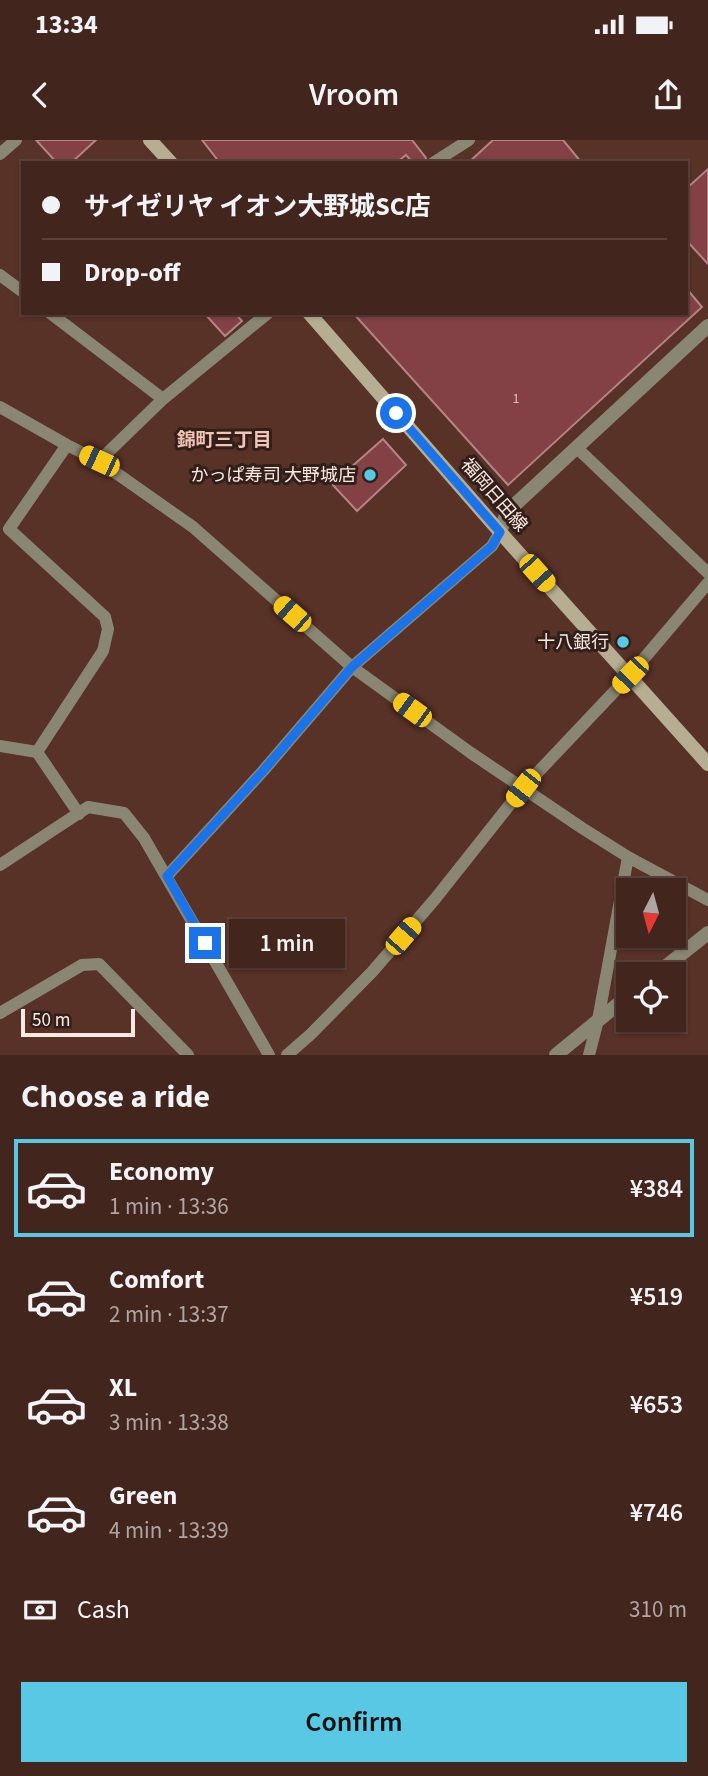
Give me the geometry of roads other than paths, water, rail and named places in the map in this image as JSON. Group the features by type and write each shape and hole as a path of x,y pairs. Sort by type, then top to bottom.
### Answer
{"main road":[{"path":"150,140 169,161"},
{"name":"福岡日田線","path":"311,315 708,764"}],"street":[{"path":"0,154 16,140"},
{"path":"436,161 469,140"},
{"path":"0,275 21,291"},
{"path":"53,315 163,400"},
{"path":"99,461 163,400 266,315"},
{"path":"167,876 263,771 352,667 492,546 507,512 708,326"},
{"path":"0,407 99,461 192,527 352,667 471,753 628,857 708,900"},
{"path":"37,752 103,650 108,629 106,617 9,528 67,445"},
{"path":"577,448 708,573"},
{"path":"287,1055 372,972 435,899 523,788 630,675 708,583"},
{"path":"0,747 37,752 79,814"},
{"path":"3,859 88,807 124,813 144,838 167,876 269,1055"},
{"path":"589,1055 628,857"},
{"path":"671,962 708,933"},
{"path":"0,1013 82,965 99,964 188,1055"},
{"path":"556,1055 616,1006"}],"place":[{"name":"かっぱ寿司 大野城店","path":"370,475"},
{"name":"十八銀行","path":"623,642"}],"district":[{"name":"錦町三丁目","path":"224,440"}]}
